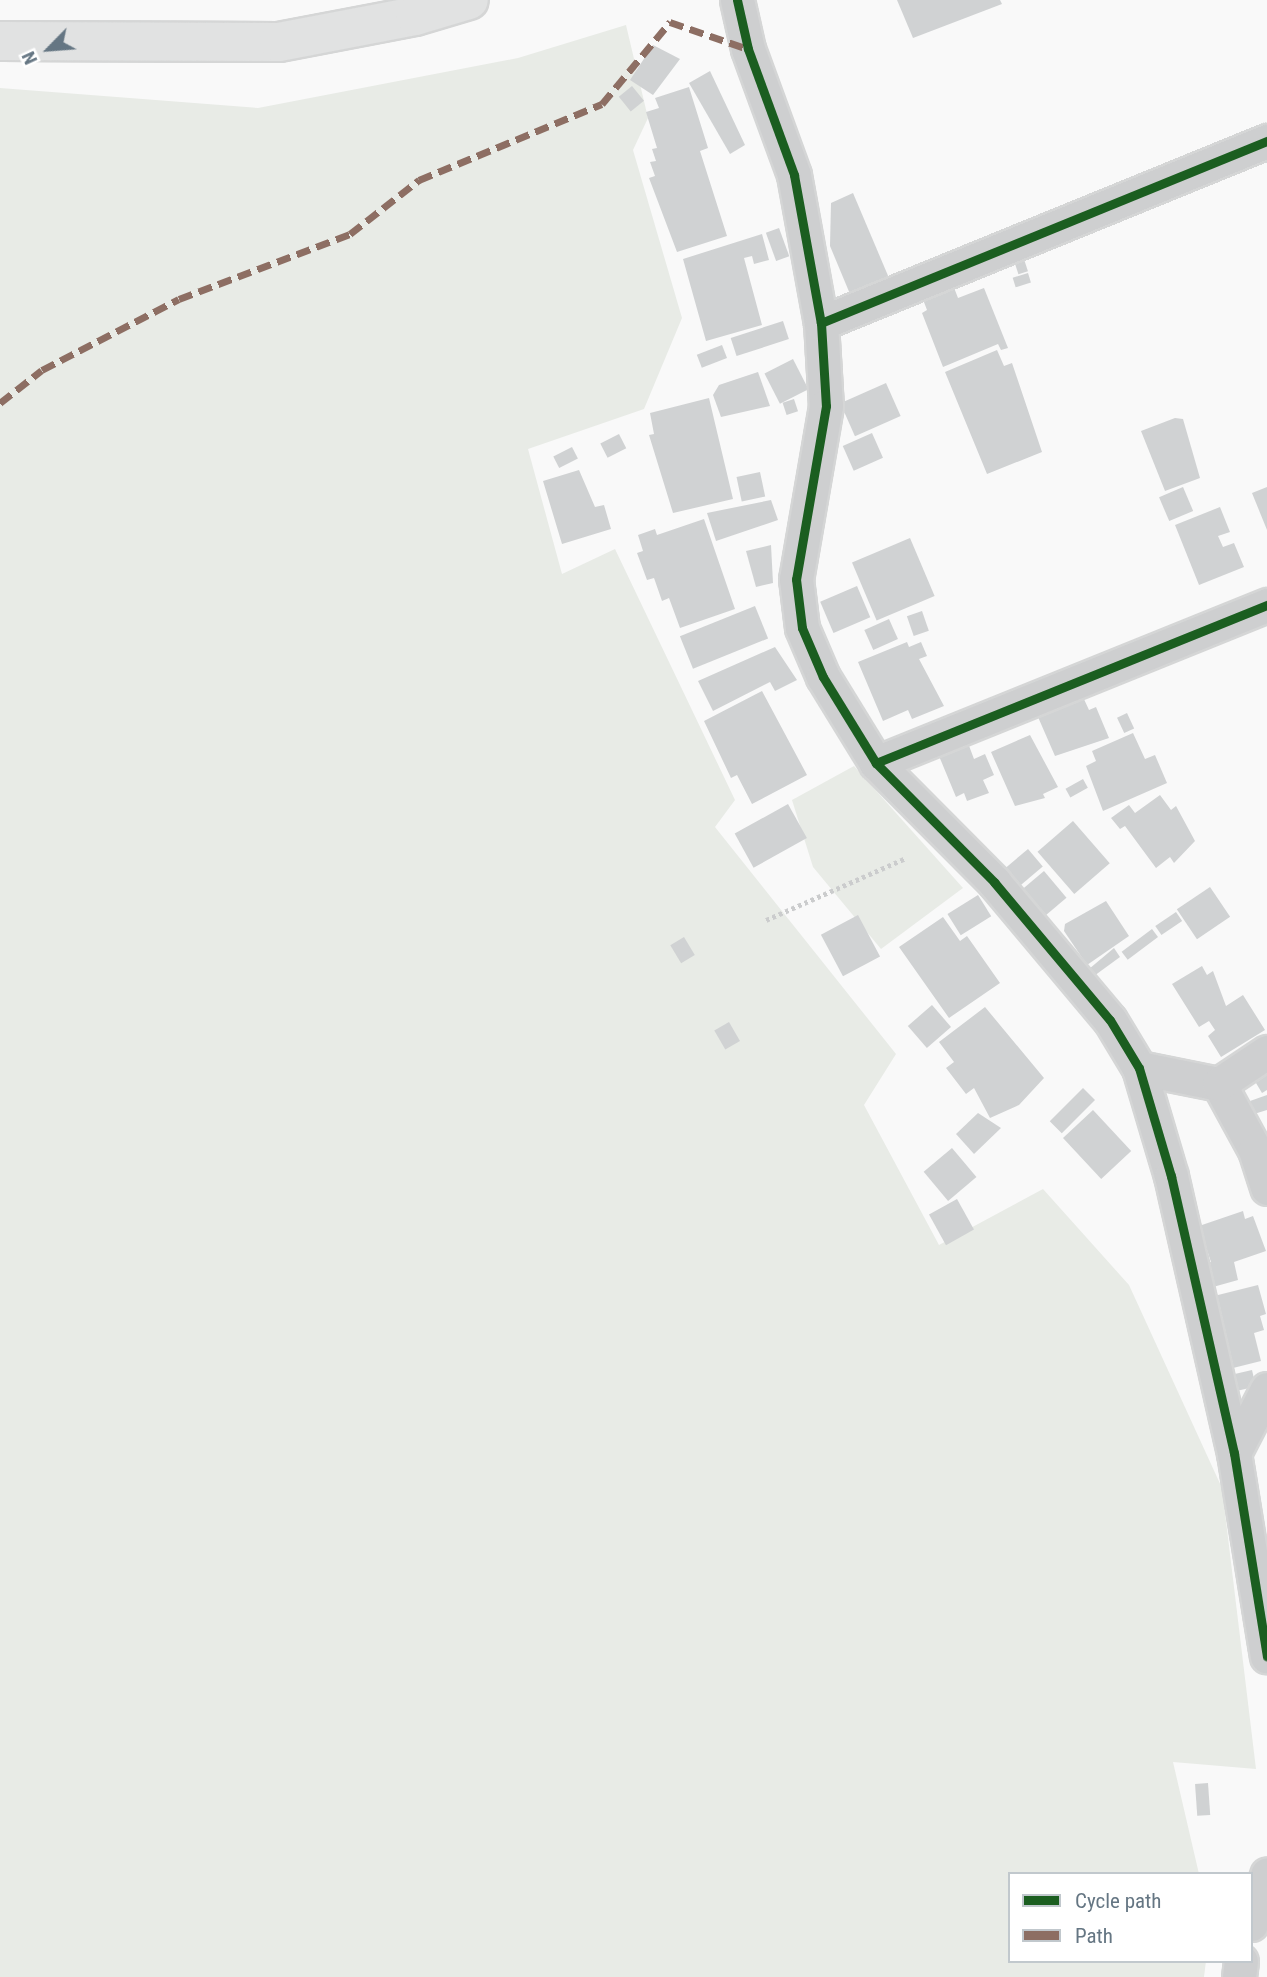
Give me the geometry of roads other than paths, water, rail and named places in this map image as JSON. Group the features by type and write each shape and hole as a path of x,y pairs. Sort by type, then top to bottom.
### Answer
{"highway":[{"path":"0,41 279,42 470,0"}],"street":[{"path":"737,0 748,49 794,175 821,323 826,407 796,579 802,628 822,677 876,763 994,882 1110,1020 1139,1068 1171,1176 1234,1453 1261,1556 1267,1656"},
{"path":"821,323 1267,141"},
{"path":"876,763 1267,605"},
{"path":"1139,1068 1219,1084 1267,1052"},
{"path":"1219,1084 1255,1150 1267,1188"},
{"path":"1234,1453 1267,1389"},
{"path":"1253,1918 1267,1875"}]}
